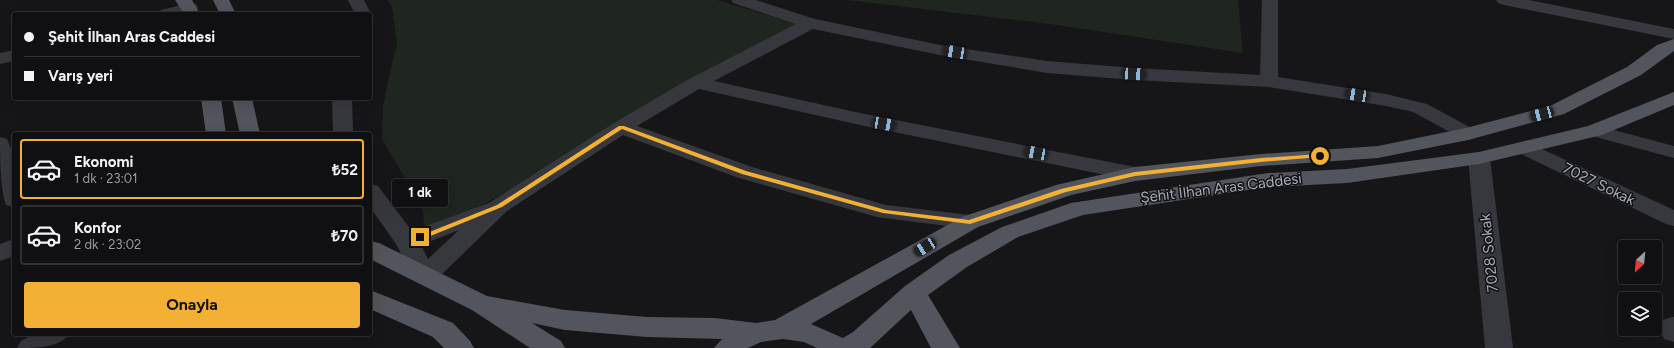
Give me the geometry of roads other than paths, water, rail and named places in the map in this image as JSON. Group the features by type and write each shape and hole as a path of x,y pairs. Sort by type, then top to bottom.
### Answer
{"main road":[{"path":"221,0 227,12"},
{"name":"Şehit İlhan Aras Caddesi","path":"743,340 863,284 950,232 970,222 1064,190 1135,174 1261,160 1378,152 1468,134 1557,110 1634,71 1663,49 1674,44"},
{"name":"Şehit İlhan Aras Caddesi","path":"848,348 863,339 914,292 958,261 1010,232 1079,208 1268,180 1348,176 1479,158 1595,131 1674,98"},
{"path":"211,100 216,132"},
{"path":"242,100 250,132"},
{"path":"372,250 481,304 551,348"},
{"path":"914,292 946,348"},
{"path":"372,300 443,330 460,348"},
{"path":"481,304 565,320 647,327 715,328 743,340 804,331 826,339 838,348"}],"street":[{"path":"356,0 362,12"},
{"path":"739,0 811,23 940,50 1047,67 1134,74 1269,81 1386,100 1420,108 1468,134"},
{"path":"1269,81 1270,0"},
{"path":"1504,0 1674,34"},
{"path":"173,12 188,7"},
{"path":"372,194 407,242 425,276 499,206 621,127 696,83 811,23"},
{"path":"0,59 12,56"},
{"path":"696,83 796,107 1135,174"},
{"path":"342,100 344,132"},
{"path":"621,127 744,172 885,212 970,222"},
{"path":"1595,131 1674,152"},
{"path":"0,143 3,165 12,194"},
{"name":"7027 Sokak","path":"1524,148 1674,218"},
{"name":"7028 Sokak","path":"1479,158 1499,348"},
{"path":"407,242 499,206"},
{"path":"0,253 12,248"},
{"path":"1674,327 1672,327 1674,332"},
{"path":"31,348 52,336"}]}
